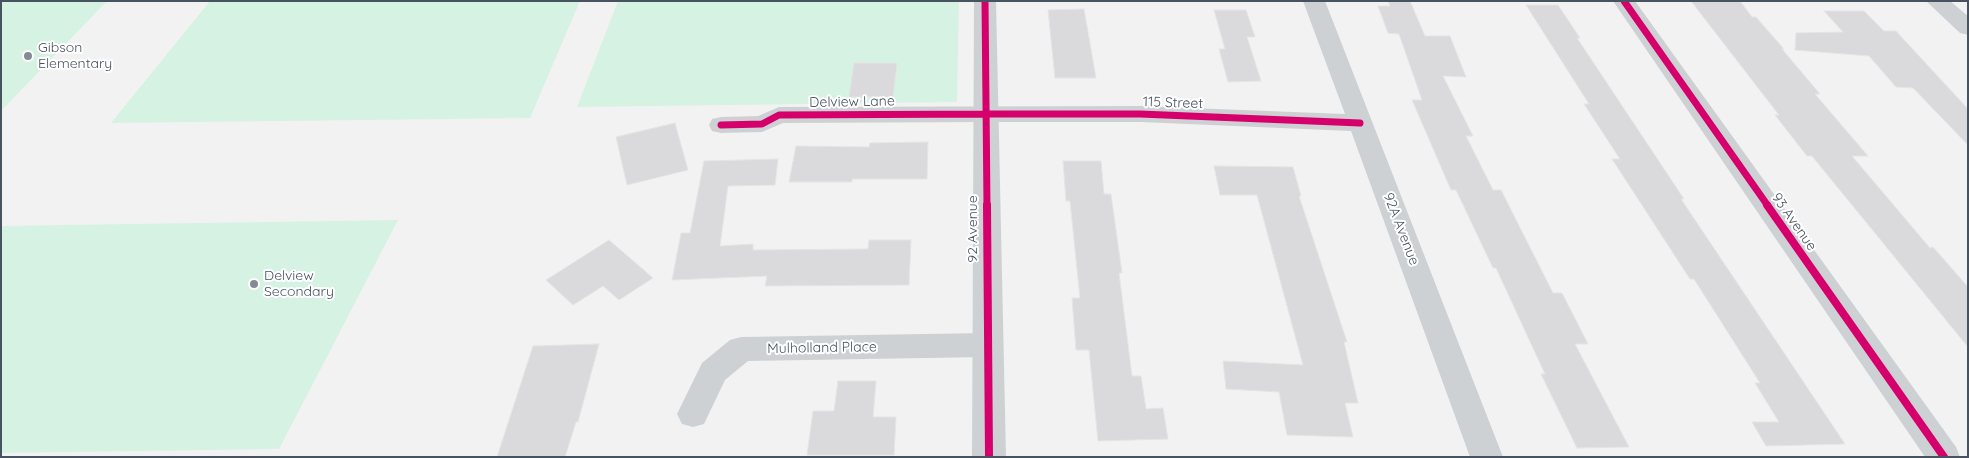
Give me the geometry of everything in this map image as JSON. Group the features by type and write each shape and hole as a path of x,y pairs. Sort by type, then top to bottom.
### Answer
{"street":[{"name":"92 Avenue","path":"985,1 986,345 989,457"},
{"name":"92A Avenue","path":"1314,1 1487,457"},
{"name":"93 Avenue","path":"1624,1 1944,457"},
{"path":"1937,1 1968,28"},
{"name":"115 Street","path":"986,114 1140,114 1360,123"},
{"name":"Delview Lane","path":"721,125 762,124 779,115 986,114"},
{"name":"Mulholland Place","path":"693,414 713,372 741,349 986,345"}],"green space":[{"name":"Gibson Elementary","path":"1,1 107,1 1,111"},
{"path":"210,1 580,1 530,118 111,123"},
{"path":"618,1 959,1 957,102 577,107"},
{"path":"398,220 279,449 1,453 1,226"}],"building":[{"path":"1388,1 1410,1 1425,36 1450,36 1466,77 1443,76 1473,136 1466,136 1493,190 1501,190 1553,293 1562,293 1588,344 1575,344 1629,447 1577,448 1541,374 1545,374 1496,268 1493,268 1456,190 1451,190 1412,100 1422,100 1399,34 1388,33 1378,6 1390,6"},
{"path":"1691,1 1740,1 1752,17 1756,17 1784,49 1782,49 1820,94 1815,94 1868,156 1852,156 1930,248 1933,247 1968,287 1968,347 1812,156 1807,156 1775,115 1779,115"},
{"path":"1526,5 1558,5 1580,38 1577,38 1684,199 1681,199 1845,444 1766,446 1752,422 1779,422 1755,383 1760,383 1694,279 1690,279 1612,159 1620,159 1584,104 1589,104"},
{"path":"1084,9 1096,78 1055,78 1048,10"},
{"path":"1214,10 1246,10 1255,37 1247,37 1261,81 1228,82 1219,49 1225,49"},
{"path":"1824,11 1864,11 1884,31 1896,31 1968,109 1968,145 1913,88 1896,87 1869,56 1795,50 1796,33 1843,32"},
{"path":"854,63 897,63 893,97 849,97"},
{"path":"675,123 688,170 627,185 616,137"},
{"path":"928,142 927,179 852,179 852,182 789,182 796,146 869,147 870,143"},
{"path":"778,159 775,185 728,186 720,246 753,244 753,250 868,249 869,240 911,240 909,285 765,286 767,276 672,280 681,233 690,233 704,161"},
{"path":"1063,161 1101,161 1104,194 1111,194 1122,273 1119,273 1132,376 1141,376 1146,409 1163,408 1168,439 1098,441 1089,350 1076,350 1072,298 1080,298 1070,201 1066,201"},
{"path":"1214,166 1293,167 1301,196 1299,196 1347,342 1344,342 1358,403 1345,403 1353,437 1287,435 1279,392 1226,389 1223,361 1303,365 1257,195 1220,195"},
{"path":"609,240 653,278 619,300 603,286 573,305 546,280"},
{"path":"599,344 578,422 576,422 565,457 497,457 533,346"},
{"path":"838,381 876,381 873,417 896,417 894,455 807,455 813,411 834,411"}],"cycle path":[{"path":"985,1 989,457"},
{"path":"1624,1 1944,457"},
{"path":"721,125 762,124 779,115 986,114 1140,114 1360,123"}],"place":[{"name":"Gibson Elementary","path":"28,56"},
{"name":"Delview Secondary","path":"254,284"}]}
